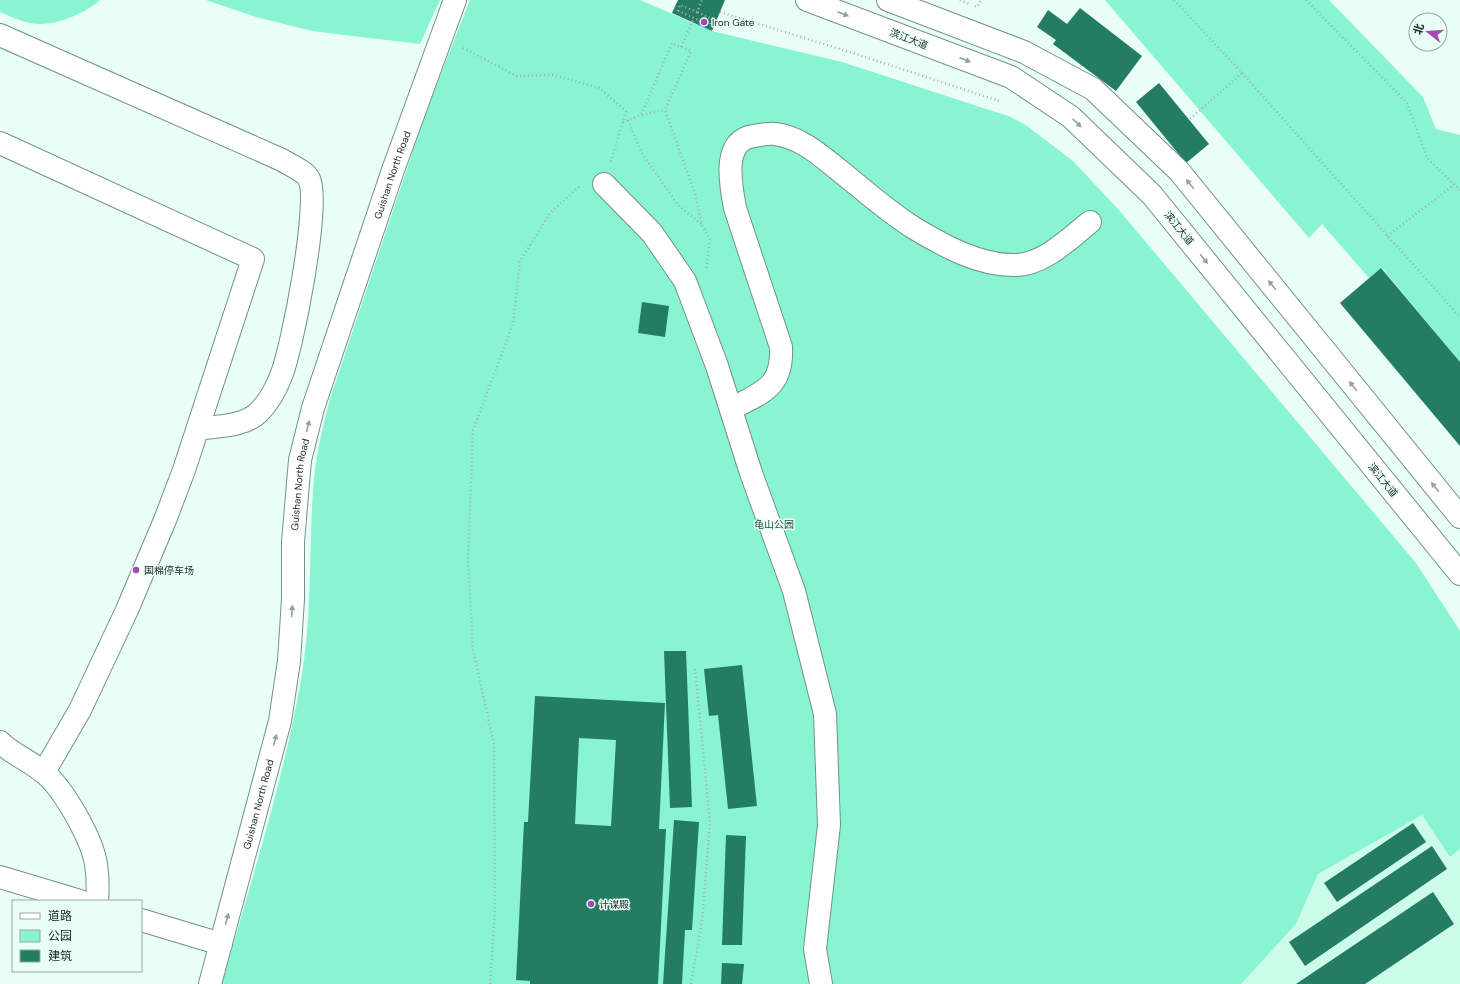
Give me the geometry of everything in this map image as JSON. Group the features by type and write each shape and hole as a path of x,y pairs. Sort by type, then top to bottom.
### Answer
{"main road":[{"name":"Guishan North Road","path":"210,984 280,721 289,661 293,599 293,542 300,460 313,408 388,185 440,37 455,0"},
{"name":"滨江大道","path":"807,0 1011,77 1071,117 1152,195 1460,574"},
{"path":"888,0 1024,52 1093,89 1179,171 1460,517"},
{"path":"0,35 282,160 303,173 309,179 313,191 306,261 292,341 282,376 272,396 258,413 239,423 198,428"},
{"path":"731,409 773,384 781,362 781,347 735,208 731,186 730,174 732,158 740,142 750,136 775,134 803,144 912,227 969,256 991,263 1016,265 1036,260 1062,245 1090,222"},
{"path":"0,143 253,259 198,428 168,513 128,610 80,710 44,772"},
{"path":"604,184 652,233 685,282 717,366 751,473 794,591 825,714 829,825 815,949 822,984"},
{"path":"0,742 44,772 73,810 96,862 98,882 97,900"},
{"path":"0,877 77,900"},
{"path":"142,920 220,944"}],"path":[{"path":"696,12 702,0"},
{"path":"960,0 977,7 981,0"},
{"path":"1174,0 1242,73 1460,318"},
{"path":"1306,0 1406,103 1427,158 1460,190"},
{"path":"680,5 696,12 712,19 710,25 678,11 680,5"},
{"path":"720,12 856,54 999,101"},
{"path":"681,47 694,18"},
{"path":"440,37 518,76 553,74 600,88 626,111 604,184 581,185 551,212 520,261 513,324 473,430 468,560 473,650 494,744 494,908 490,984"},
{"path":"641,115 672,43 691,51 665,110 695,194 702,225 710,239 706,278"},
{"path":"1189,120 1242,73"},
{"path":"623,122 641,115 665,110"},
{"path":"628,120 641,152 678,205 702,225"},
{"path":"1387,236 1454,185"},
{"path":"691,984 702,921 710,823 696,668"}],"shaded area":[{"path":"1422,815 1450,857 1460,849 1460,984 1241,984 1296,924 1318,874"}],"green space":[{"path":"0,0 100,0 81,13 65,20 36,24 25,22 0,12"},
{"path":"206,0 440,0 420,44 312,31 256,17"},
{"name":"龟山公园","path":"470,0 640,0 712,31 842,62 1011,117 1027,126 1073,161 1118,209 1416,563 1460,631 1460,849 1450,857 1422,815 1318,874 1296,924 1241,984 222,984 255,871 294,719 305,656 309,609 315,467 327,410 425,115"},
{"path":"1105,0 1329,0 1423,97 1436,129 1460,135 1460,362 1382,268 1369,278 1322,224 1309,238"}],"building":[{"name":"Iron Gate","path":"678,0 725,0 712,31 672,13"},
{"path":"1080,8 1142,56 1116,91 1053,44 1056,40 1037,27 1048,10 1067,24"},
{"path":"1159,83 1209,144 1186,163 1136,102"},
{"path":"1381,268 1460,362 1460,446 1340,303"},
{"path":"642,302 669,306 665,337 638,333"},
{"path":"664,651 686,651 692,807 670,808"},
{"path":"742,665 757,806 728,809 718,715 709,716 704,669"},
{"name":"计谋殿","path":"535,696 665,703 659,829 666,829 658,984 530,984 530,981 516,980 524,822 528,822","holes":["579,738 616,740 611,826 575,824"]},
{"path":"674,820 699,822 692,930 685,930 682,984 663,984"},
{"path":"1413,823 1426,842 1337,902 1324,883"},
{"path":"726,835 746,836 742,945 722,945"},
{"path":"1432,846 1447,869 1305,966 1289,942"},
{"path":"1433,892 1454,924 1365,984 1296,984"},
{"path":"722,963 744,964 742,984 721,984"}],"place":[{"name":"Iron Gate","path":"704,22"},
{"name":"国棉停车场","path":"136,570"},
{"name":"计谋殿","path":"591,904"}]}
